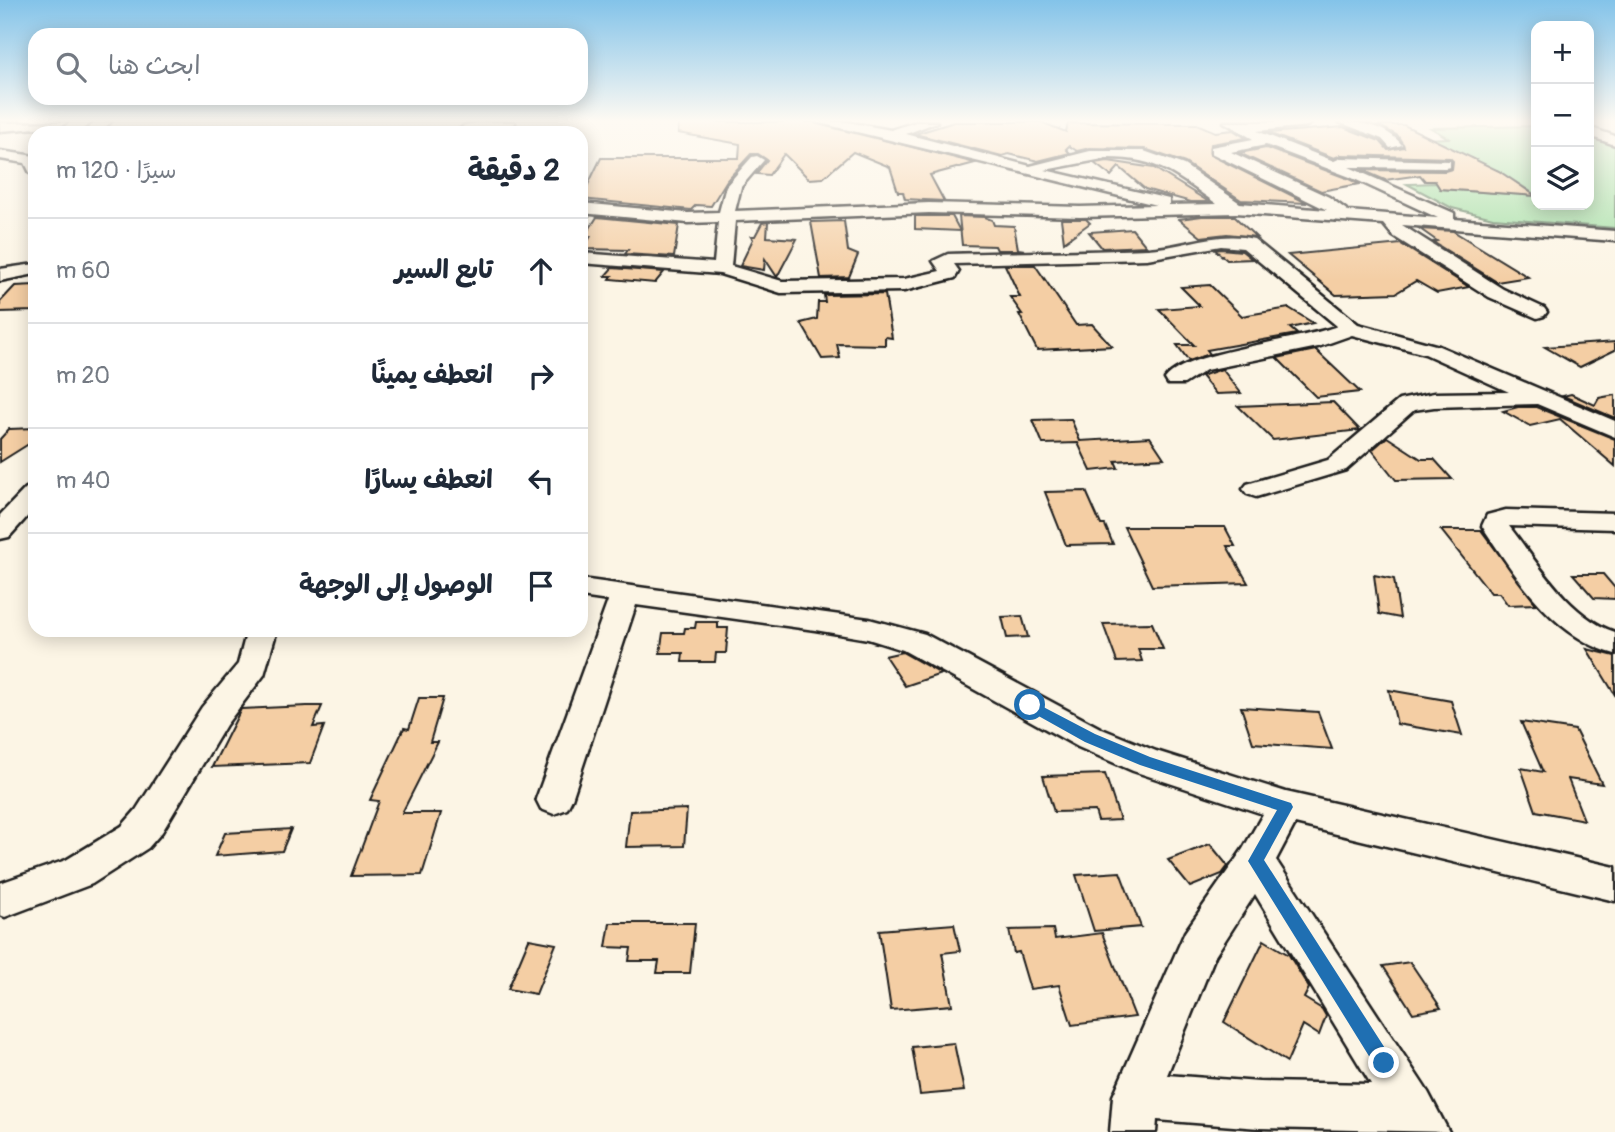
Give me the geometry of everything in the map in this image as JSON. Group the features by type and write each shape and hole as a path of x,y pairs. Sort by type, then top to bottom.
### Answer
{"street":[{"path":"722,269 726,218 734,186 744,175"},
{"path":"1054,175 1189,209"},
{"path":"1189,175 1207,186 1220,200 1236,208"},
{"path":"1269,175 1323,200 1348,217"},
{"path":"1356,175 1419,205 1470,224"},
{"path":"1323,200 1390,189"},
{"path":"1397,221 1419,205"},
{"path":"588,209 726,218 893,208 1080,212 1236,208 1615,236"},
{"path":"588,221 604,211"},
{"path":"1397,221 1399,232 1496,293 1537,312"},
{"path":"588,259 722,269 781,286 904,285 948,274 950,271 942,261 948,259 1147,254 1236,240 1256,246 1291,281 1351,328 1432,350 1615,429"},
{"path":"0,275 28,270"},
{"path":"1176,379 1199,365 1318,341 1351,328"},
{"path":"1256,488 1337,465 1407,405 1434,400 1540,398"},
{"path":"0,492 28,496"},
{"path":"0,531 28,502"},
{"path":"1615,521 1506,518 1496,521 1495,526 1571,620 1605,641 1615,643"},
{"path":"1615,530 1612,533 1615,540"},
{"path":"588,589 869,629 914,642 1090,738 1145,761 1286,807 1615,884"},
{"path":"554,799 626,592"},
{"path":"2,903 79,872 135,837 149,821 214,716 253,667 260,637"},
{"path":"1286,807 1256,861 1199,945 1135,1114 1259,1105 1419,1120"},
{"path":"1256,861 1419,1120"}],"green space":[{"path":"1505,175 1531,175 1531,192"},
{"path":"1594,175 1615,175 1615,228 1493,218 1452,208 1407,184 1436,183 1441,189 1531,196 1531,210 1594,210"}],"building":[{"path":"593,175 732,175 711,206 696,205 691,210 588,200 588,185"},
{"path":"805,175 827,175 823,178 809,179"},
{"path":"893,175 931,175 944,201 905,199 903,192 898,192"},
{"path":"1128,175 1165,175 1209,202 1191,202 1145,189"},
{"path":"1203,175 1250,175 1307,203 1241,200"},
{"path":"1286,175 1338,175 1359,184 1321,191"},
{"path":"1373,175 1505,175 1531,193 1531,196 1440,189 1435,181 1425,181 1420,175 1385,180"},
{"path":"915,216 952,216 960,231 915,229"},
{"path":"959,216 984,217 992,220 994,225 1014,226 1018,249 1025,250 997,250 995,246 962,245"},
{"path":"1234,216 1256,237 1227,234 1201,237 1179,219"},
{"path":"597,217 679,225 674,257 625,254 628,250 588,249 591,236 588,236"},
{"path":"1061,219 1086,219 1090,223 1064,242"},
{"path":"844,221 848,251 858,255 849,277 821,278 811,222"},
{"path":"768,222 767,237 797,239 777,277 765,259 764,270 740,266 753,239 751,236 755,236 762,223"},
{"path":"1132,229 1146,246 1102,248 1089,232"},
{"path":"1420,229 1453,231 1528,277 1497,282 1433,242 1437,241"},
{"path":"1401,244 1469,287 1437,293 1416,281 1396,293 1336,295 1288,255"},
{"path":"1215,250 1242,251 1252,259 1227,260"},
{"path":"1005,265 1035,265 1076,325 1092,324 1112,346 1037,350 1019,314 1022,314 1010,297 1020,297"},
{"path":"612,268 664,272 655,283 610,279 612,276 605,276"},
{"path":"28,285 28,311 0,312 0,302 15,286"},
{"path":"1210,285 1242,316 1289,308 1313,323 1290,328 1297,334 1207,350 1210,354 1189,361 1177,345 1194,345 1159,309 1200,306 1181,287"},
{"path":"885,294 892,338 885,337 885,345 837,344 840,358 822,359 801,323 817,319 818,302 825,302 824,295"},
{"path":"1615,342 1615,350 1580,367 1545,347"},
{"path":"1316,350 1360,392 1316,397 1277,358"},
{"path":"1222,369 1241,393 1216,394 1201,376"},
{"path":"1571,394 1595,405 1599,398 1615,395 1615,418 1563,396"},
{"path":"1333,402 1360,430 1273,440 1238,406"},
{"path":"1518,407 1536,407 1615,439 1615,466 1560,419 1530,426 1503,411"},
{"path":"1071,419 1080,441 1150,437 1164,458 1115,461 1118,468 1091,471 1078,443 1043,444 1033,420"},
{"path":"28,428 28,444 0,462 0,439 9,429"},
{"path":"1387,437 1421,459 1434,459 1452,479 1396,480 1372,450"},
{"path":"1086,491 1113,544 1066,545 1045,492"},
{"path":"1124,527 1225,527 1235,546 1227,546 1248,583 1152,586"},
{"path":"1441,530 1481,530 1536,604 1508,605 1499,593 1491,593"},
{"path":"1573,574 1603,574 1615,588 1615,599 1594,598"},
{"path":"1374,575 1394,579 1400,618 1379,614"},
{"path":"1022,616 1028,637 1007,638 1002,617"},
{"path":"696,622 718,622 718,628 728,628 726,653 716,653 715,662 682,662 683,653 660,653 663,633 684,633 685,628 695,628"},
{"path":"1152,623 1163,649 1138,649 1142,661 1117,662 1103,624"},
{"path":"1587,649 1615,656 1615,695"},
{"path":"902,652 941,674 905,686 885,656"},
{"path":"1389,690 1451,701 1462,735 1397,724"},
{"path":"419,698 443,698 430,742 438,742 402,813 441,813 422,875 351,876 379,801 370,800 404,728 409,729"},
{"path":"322,706 313,727 324,726 310,763 212,767 241,709"},
{"path":"1241,707 1318,712 1332,749 1253,743"},
{"path":"1521,722 1575,730 1602,784 1568,779 1584,820 1536,811 1521,768 1543,772"},
{"path":"1105,774 1120,820 1098,821 1095,811 1054,812 1043,776"},
{"path":"687,809 684,846 626,847 630,811"},
{"path":"291,829 282,851 215,856 225,833"},
{"path":"1210,844 1228,866 1222,874 1190,887 1168,860"},
{"path":"1120,872 1141,927 1094,931 1076,875"},
{"path":"610,923 695,923 690,973 657,973 659,961 629,961 631,948 606,947"},
{"path":"954,924 960,951 942,953 952,1005 891,1010 879,930"},
{"path":"1053,929 1055,939 1102,933 1135,1017 1072,1025 1059,985 1030,989 1019,952 1014,953 1009,930"},
{"path":"529,939 556,944 536,994 508,989"},
{"path":"1264,940 1289,955 1309,988 1304,998 1322,1009 1326,1016 1319,1035 1303,1025 1287,1062 1224,1022"},
{"path":"1410,962 1441,1008 1413,1013 1383,966"},
{"path":"954,1043 964,1091 920,1095 912,1047"}],"route":[{"path":"1030,705 1090,738 1145,761 1286,807 1256,861 1384,1063"}]}
